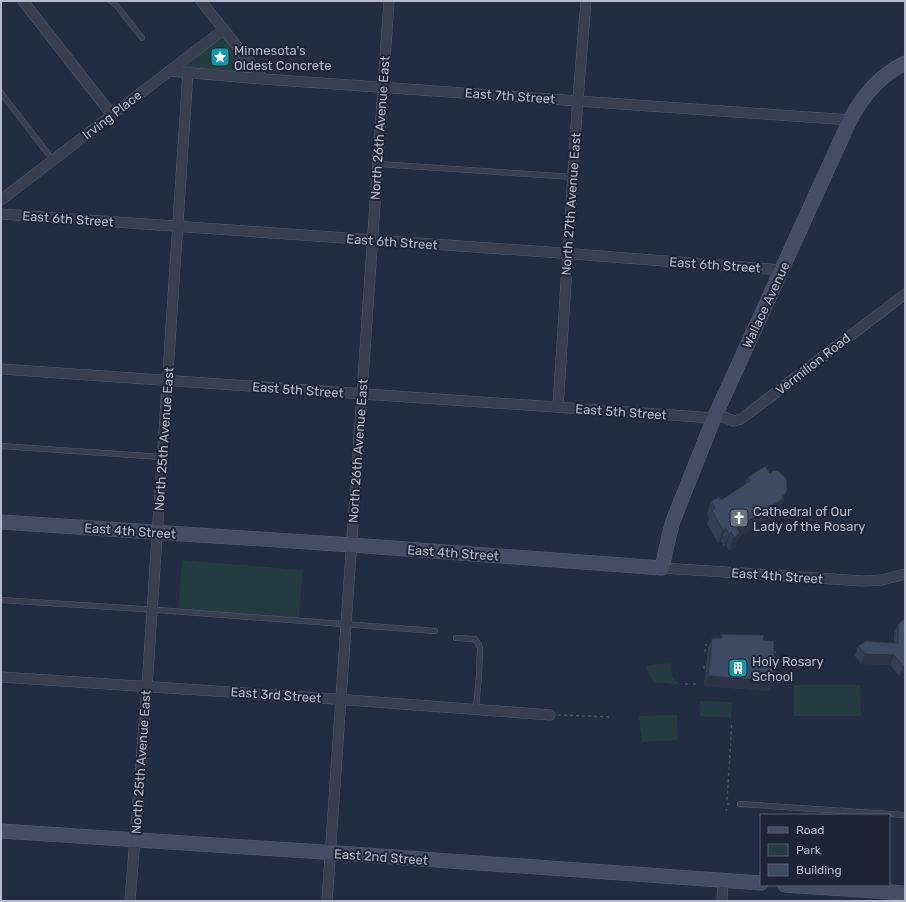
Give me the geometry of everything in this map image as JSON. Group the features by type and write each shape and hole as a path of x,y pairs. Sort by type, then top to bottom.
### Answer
{"main road":[{"name":"Wallace Avenue","path":"662,568 673,521 715,416 850,120 861,102 876,84 905,63"},
{"name":"East 4th Street","path":"1,522 352,545 662,568"},
{"name":"East 2nd Street","path":"1,831 760,883"},
{"path":"800,886 905,893"}],"street":[{"path":"23,1 112,115"},
{"path":"201,1 263,79"},
{"name":"North 26th Avenue East","path":"327,901 389,1"},
{"name":"North 27th Avenue East","path":"558,407 586,1"},
{"name":"Irving Place","path":"1,200 223,30"},
{"name":"East 7th Street","path":"169,71 263,79 850,120"},
{"name":"North 25th Avenue East","path":"130,901 147,687 188,72"},
{"name":"East 6th Street","path":"1,214 782,270"},
{"name":"Vermilion Road","path":"715,416 734,420 741,419 905,294"},
{"name":"East 5th Street","path":"1,369 558,407 715,416"},
{"name":"East 4th Street","path":"662,568 863,581 882,580 905,574"},
{"name":"East 3rd Street","path":"1,677 550,715"},
{"path":"722,901 723,881"}],"lane":[{"path":"112,1 142,38"},
{"path":"1,93 53,160"},
{"path":"378,164 573,177"},
{"path":"1,446 162,457"},
{"path":"1,600 435,631"},
{"path":"456,638 475,639 479,644 479,675 476,709"},
{"path":"740,804 878,814"},
{"path":"890,815 905,816"}],"path":[{"path":"705,652 706,644"},
{"path":"774,664 775,651"},
{"path":"704,663 704,669"},
{"path":"550,715 612,717"},
{"path":"727,800 732,722"}],"green space":[{"path":"223,30 263,79 169,71"},
{"path":"182,560 303,570 299,618 178,609"},
{"path":"671,663 672,674 679,683 672,684 653,682 646,666"},
{"path":"794,685 860,685 861,716 794,716"},
{"path":"700,701 732,702 731,718 700,716"},
{"path":"677,715 678,740 642,742 639,716"}],"building":[{"name":"Cathedral of Our Lady of the Rosary","path":"765,466 770,473 774,470 778,471 786,478 787,491 782,498 783,499 737,528 740,533 734,538 731,532 729,534 726,528 723,530 712,511 715,508 711,501 719,497 721,500 750,481 748,477"},
{"path":"905,618 905,664 903,666 894,655 865,654 858,646 866,641 898,643 898,624"},
{"name":"Holy Rosary School","path":"722,634 764,635 763,640 774,641 774,681 708,676 712,638 722,638"}],"place":[{"name":"Minnesota's Oldest Concrete","path":"220,57"},
{"name":"Cathedral of Our Lady of the Rosary","path":"739,518"},
{"name":"Holy Rosary School","path":"738,668"}]}
